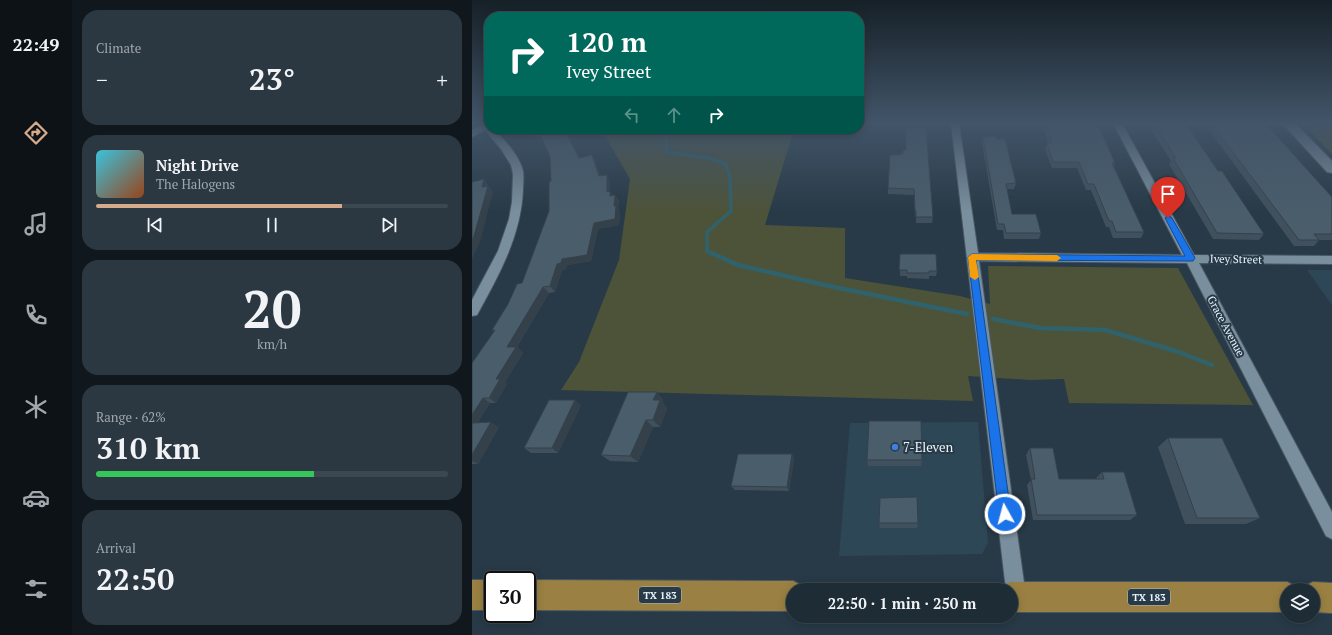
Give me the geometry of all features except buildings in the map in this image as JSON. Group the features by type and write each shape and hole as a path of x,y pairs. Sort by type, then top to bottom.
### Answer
{"main road":[{"path":"1316,153 1332,169"},
{"path":"472,595 484,595"},
{"name":"TX 183","path":"536,595 786,596"},
{"name":"TX 183","path":"1018,596 1280,597"},
{"path":"1320,597 1332,598"}],"street":[{"path":"472,311 494,272 510,232 518,196 518,171 508,153"},
{"path":"959,153 1011,583"},
{"name":"Grace Avenue","path":"1133,153 1190,258 1332,530"},
{"name":"Ivey Street","path":"972,257 1332,260"}],"shaded area":[{"path":"1307,270 1332,270 1332,305"},
{"path":"978,422 988,543 982,554 839,556 850,423"}],"green space":[{"path":"615,153 787,153 765,225 845,228 845,278 960,296 990,304 988,266 1178,268 1253,405 1069,403 1064,379 1030,380 968,376 973,401 561,390 579,362 619,260 630,179"}],"waterway":[{"path":"671,153 708,158 726,164 730,177 731,211 707,232 707,251 738,265 829,286 967,314"},
{"path":"993,319 1040,328 1105,330 1176,351 1212,365"}],"slow traffic":[{"path":"975,277 972,257 1057,258"}],"place":[{"name":"7-Eleven","path":"895,447"}],"route":[{"path":"1005,514 972,257 1190,258 1168,218"}]}
